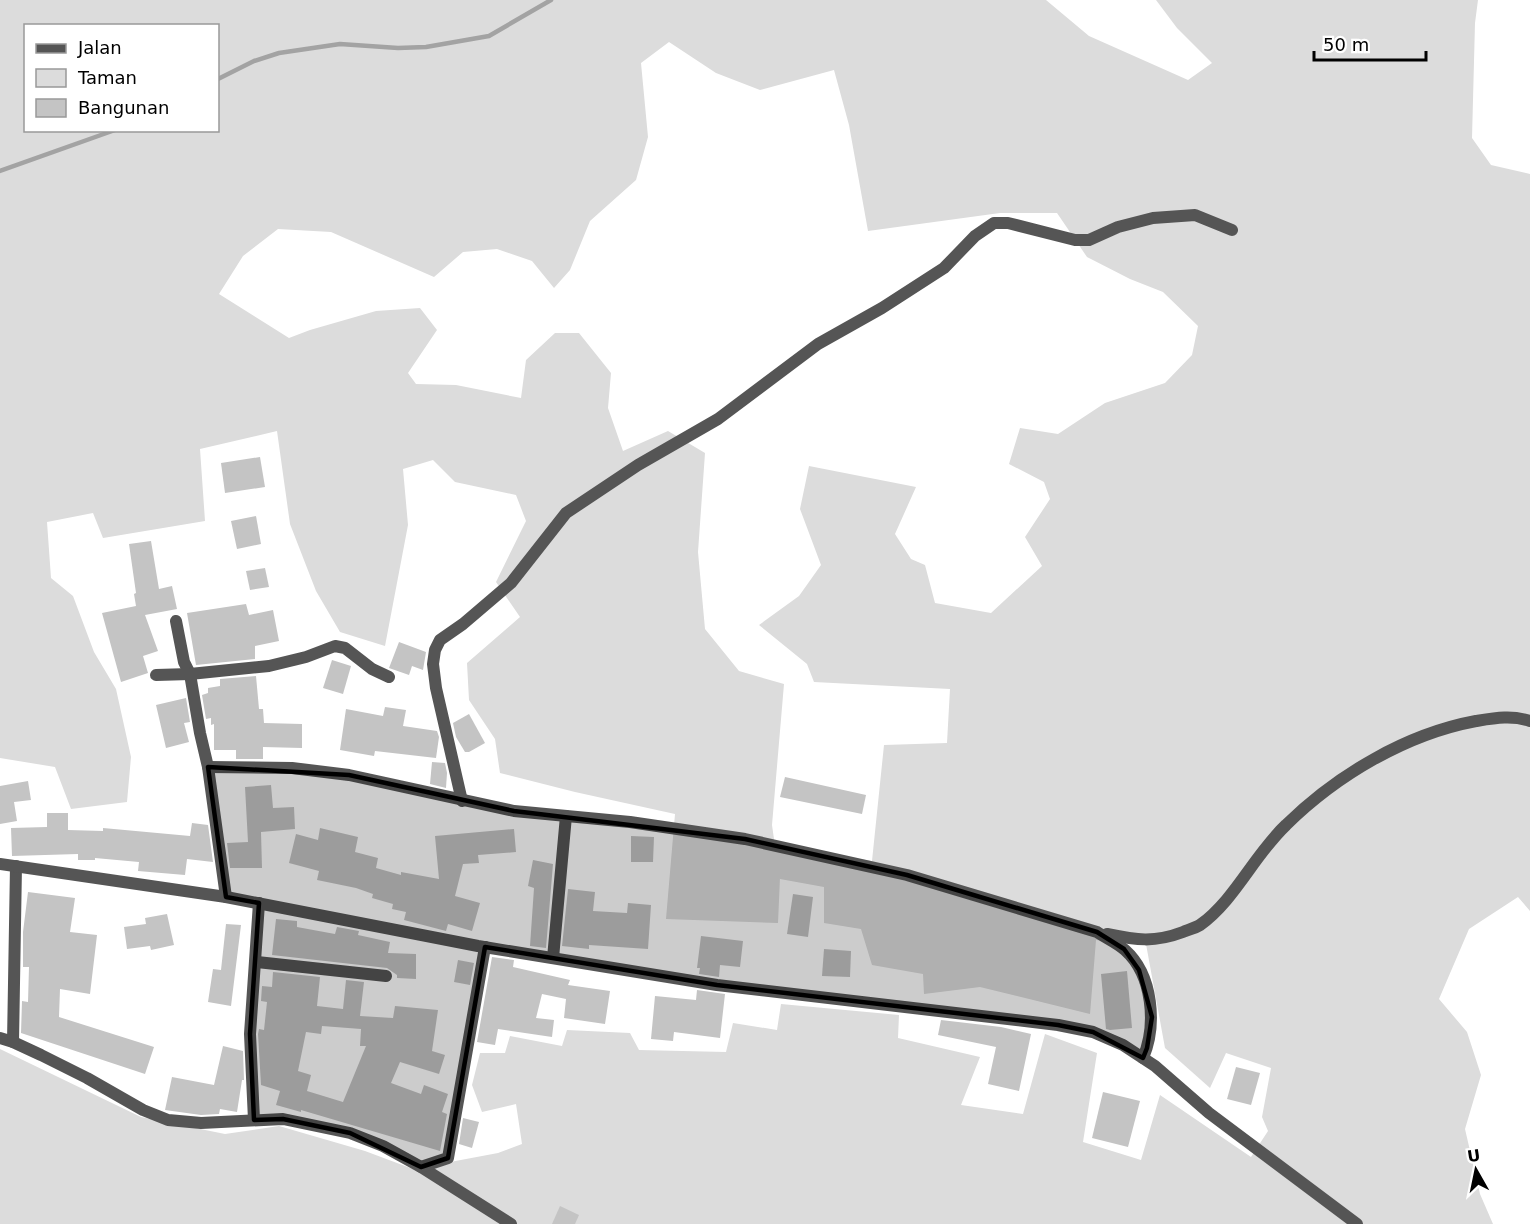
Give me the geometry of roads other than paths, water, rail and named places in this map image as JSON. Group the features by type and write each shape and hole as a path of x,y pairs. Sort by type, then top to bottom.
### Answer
{"street":[{"path":"462,801 436,688 433,664 435,650 440,640 463,624 511,583 566,513 638,465 718,419 818,344 882,308 944,268 987,226 994,223 1008,223 1075,240 1089,240 1118,227 1153,218 1195,215 1232,230"},
{"path":"176,621 184,662 190,674 208,767 226,897"},
{"path":"156,675 269,666 339,646 372,669 389,677"},
{"path":"208,767 292,768 349,775 514,811 630,822 745,839 907,875 1097,932 1150,941 1168,938 1198,926 1221,906 1259,854 1286,825 1324,793 1362,766 1412,741 1453,726 1502,717 1530,721"},
{"path":"554,958 566,816"},
{"path":"0,864 226,897 485,947 717,986 1058,1025 1093,1032 1123,1045 1155,1066 1209,1113 1356,1224"},
{"path":"13,1042 16,866"},
{"path":"254,1120 250,1034 260,903"},
{"path":"1097,932 1124,949 1139,970 1152,1017 1148,1048 1143,1059"},
{"path":"421,1167 448,1158 485,947"},
{"path":"256,962 386,976"},
{"path":"0,1038 87,1078 143,1110 168,1120 201,1123 283,1119 350,1133 383,1146 421,1167 511,1224"}],"waterway":[{"path":"219,78 254,61 279,53 340,44 398,48 426,47 489,36 551,0"},
{"path":"0,171 109,132"}]}
